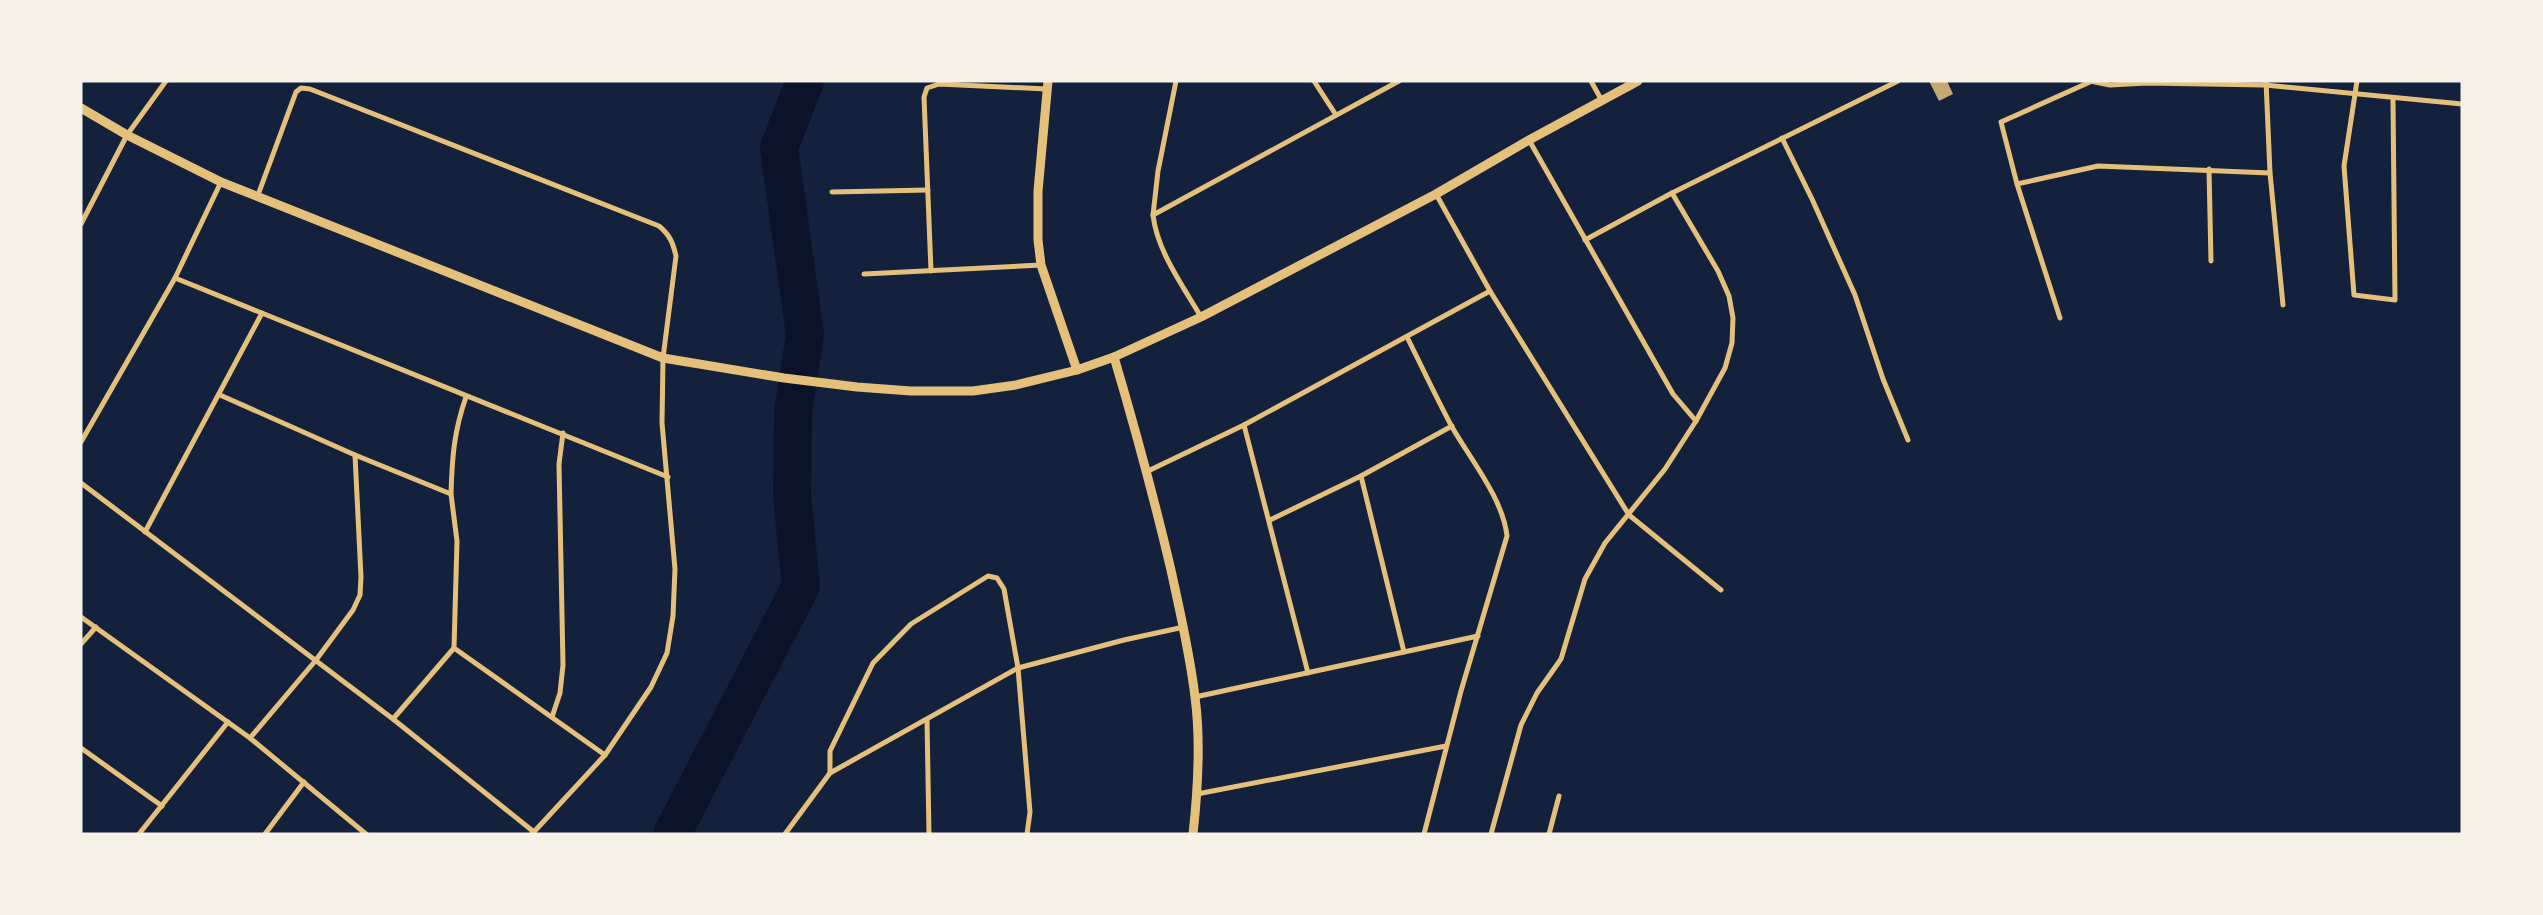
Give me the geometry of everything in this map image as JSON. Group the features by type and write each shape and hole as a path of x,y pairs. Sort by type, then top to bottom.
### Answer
{"street":[{"path":"81,224 127,134 166,81"},
{"path":"1176,81 1158,171 1153,215 1154,229 1168,260 1201,317"},
{"path":"1314,81 1336,115"},
{"path":"1153,215 1399,81"},
{"path":"1591,81 1602,101"},
{"path":"81,108 221,182 258,195 662,358 784,378 857,387 911,391 973,391 1016,385 1077,370 1114,357 1201,317 1436,194 1529,140 1638,81"},
{"path":"1585,240 1672,193 1898,81"},
{"path":"2060,318 2017,184 2001,122 2090,81 2110,85 2147,82 2266,83 2354,95 2462,104"},
{"path":"2357,81 2344,166 2354,295 2395,300 2393,99"},
{"path":"931,271 924,97 927,88 940,83 1047,85 1038,192 1040,265 1077,370"},
{"path":"2266,83 2270,173 2284,306"},
{"path":"81,484 316,660 533,833 605,755 651,686 666,653 673,616 675,569 662,423 662,358 676,256 668,233 660,226 310,89 301,88 296,92 258,195"},
{"path":"1782,138 1855,295 1883,379 1908,440"},
{"path":"1529,140 1673,394 1696,421"},
{"path":"2017,184 2098,166 2209,169 2270,173"},
{"path":"2209,169 2211,261"},
{"path":"81,442 175,278 221,182"},
{"path":"832,192 928,190"},
{"path":"1491,834 1522,725 1537,694 1561,659 1585,578 1605,543 1665,470 1696,421 1725,368 1732,343 1733,318 1729,296 1718,271 1672,193"},
{"path":"1436,194 1490,291 1629,515 1721,590"},
{"path":"864,274 1040,265"},
{"path":"175,278 668,477"},
{"path":"1148,471 1244,425 1490,291"},
{"path":"146,532 262,313"},
{"path":"1407,337 1452,426 1506,523 1507,536 1505,550 1446,746 1424,834"},
{"path":"1114,357 1148,471 1184,628 1196,697 1198,742 1197,794 1193,834"},
{"path":"220,395 355,455 451,494"},
{"path":"392,719 454,648 457,541 451,494 453,445 456,423 466,397"},
{"path":"1244,425 1308,673"},
{"path":"1270,520 1361,476 1452,426"},
{"path":"552,717 560,693 563,665 559,464 563,433"},
{"path":"250,738 316,660 354,610 360,595 361,577 355,455"},
{"path":"1361,476 1404,652"},
{"path":"830,773 830,751 873,663 910,624 988,576 997,578 1004,589 1018,668 1030,812 1027,834"},
{"path":"81,617 250,738 366,834"},
{"path":"81,644 96,627"},
{"path":"785,834 830,773 928,720 1018,668 1124,640 1184,628"},
{"path":"1196,697 1478,636"},
{"path":"454,648 605,755"},
{"path":"928,720 929,834"},
{"path":"139,834 228,722"},
{"path":"1197,794 1446,746"},
{"path":"81,748 162,806"},
{"path":"266,834 304,782"},
{"path":"1549,834 1559,796"}],"building":[{"path":"1929,81 1947,81 1953,94 1939,101"}],"waterway":[{"path":"672,834 801,586 792,496 793,413 805,334 779,148 805,81"}]}
